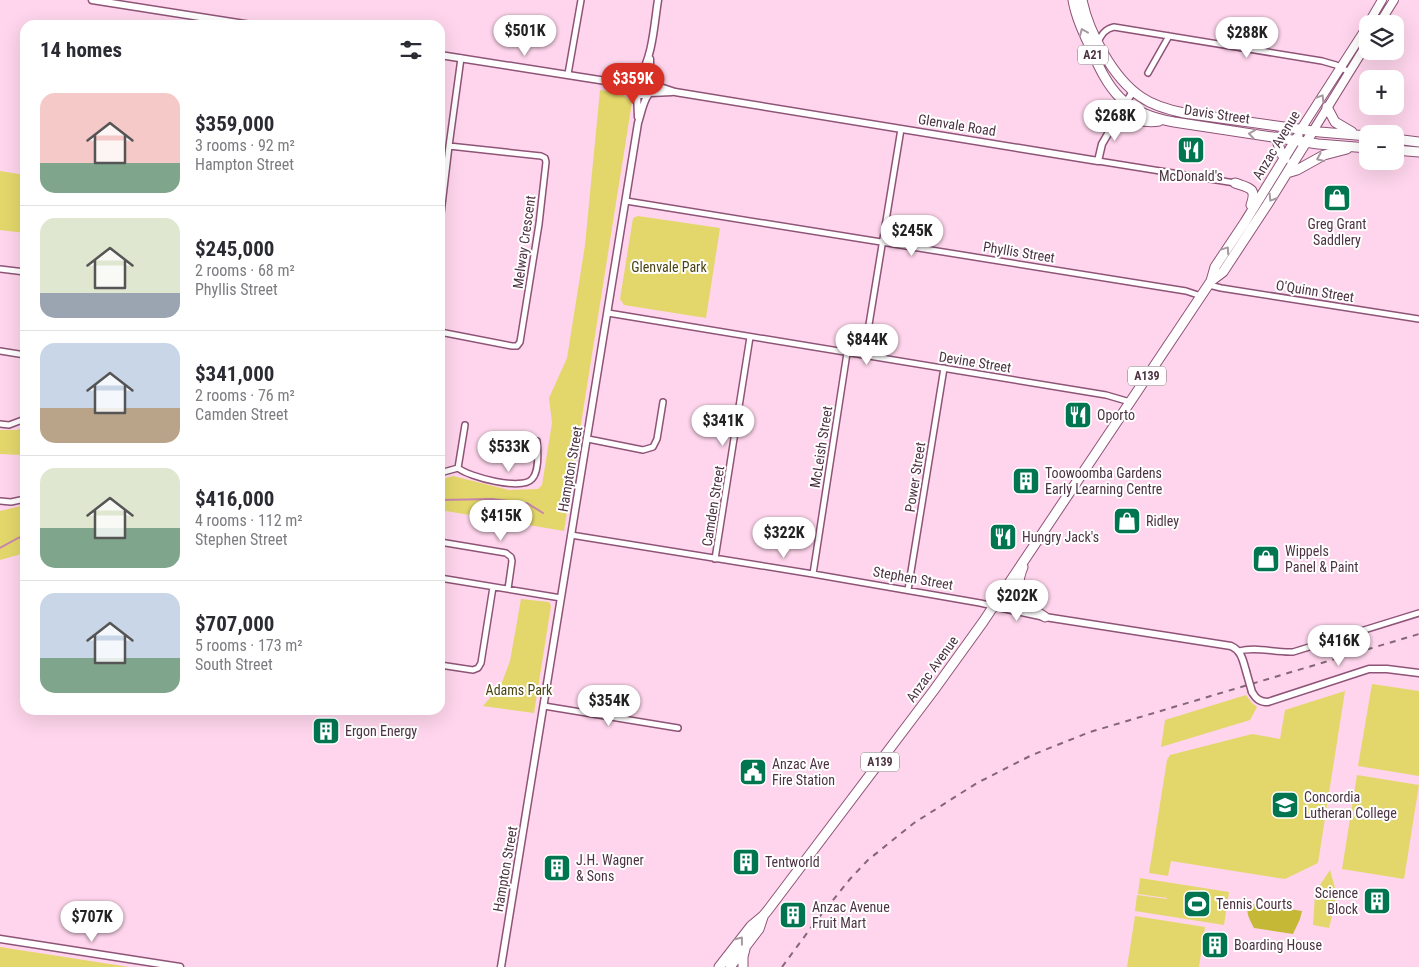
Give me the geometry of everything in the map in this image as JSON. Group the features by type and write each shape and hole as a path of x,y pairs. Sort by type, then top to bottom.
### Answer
{"highway":[{"name":"A21","path":"1073,0 1079,22 1100,71 1109,86 1126,103"},
{"name":"A21","path":"1082,0 1086,16 1098,42 1118,74 1133,91"},
{"name":"Davis Street","path":"1133,91 1149,102 1184,113 1301,129"},
{"name":"Davis Street","path":"1126,103 1142,113 1164,120 1307,142"},
{"path":"1327,107 1335,122 1359,133"},
{"path":"1117,118 1154,122 1164,120"},
{"name":"A21","path":"1301,129 1359,135"},
{"name":"Anzac Avenue","path":"1210,283 1215,267 1285,159 1301,129"},
{"name":"Anzac Avenue","path":"719,967 751,926 763,916 984,622 1201,296 1210,283 1223,272 1313,131"},
{"path":"1276,137 1285,159"},
{"path":"1404,140 1419,142"},
{"name":"A21","path":"1307,142 1359,147"},
{"path":"1287,173 1297,170 1324,155 1355,147"},
{"path":"1404,151 1419,152"},
{"path":"1235,183 1249,188 1255,195 1245,222"},
{"path":"1028,555 1021,572 1019,587 1021,595 1030,608 1045,617"},
{"name":"Anzac Avenue","path":"730,967 759,929 763,916"},
{"path":"743,967 746,946"}],"main road":[{"name":"Anzac Avenue","path":"1373,15 1382,0"},
{"path":"1385,15 1394,0"},
{"name":"Anzac Avenue","path":"1301,129 1359,39"},
{"name":"Anzac Avenue","path":"1313,131 1359,56"}],"street":[{"path":"92,0 219,20"},
{"path":"568,74 581,0"},
{"path":"636,92 635,85 644,70 650,48 658,0"},
{"path":"1098,42 1104,32 1114,28 1322,61 1349,72"},
{"path":"1148,73 1169,36"},
{"path":"445,56 606,81 643,96 649,94 653,89 650,48"},
{"path":"445,180 461,58"},
{"path":"606,81 645,77 651,80"},
{"name":"Glenvale Road","path":"651,80 657,86 675,92 1235,183"},
{"path":"1098,160 1102,144 1133,91"},
{"name":"Hampton Street","path":"636,92 638,123"},
{"name":"Glenvale Road","path":"649,94 675,92"},
{"name":"Hampton Street","path":"501,967 638,123 649,94"},
{"path":"864,356 901,129"},
{"name":"Melway Crescent","path":"445,333 512,346 517,346 520,342 539,224 546,162 545,158 541,156 449,146"},
{"name":"Phyllis Street","path":"626,201 1186,290 1201,296"},
{"path":"0,269 20,271"},
{"name":"O'Quinn Street","path":"1210,283 1223,288 1419,319"},
{"name":"Devine Street","path":"608,313 1106,395 1130,402"},
{"name":"Camden Street","path":"715,559 750,337"},
{"path":"0,351 20,354"},
{"name":"McLeish Street","path":"813,574 847,353"},
{"name":"Power Street","path":"908,590 944,368"},
{"path":"588,440 642,450 653,448 658,440 663,402"},
{"path":"0,424 20,421"},
{"path":"458,468 465,425"},
{"path":"445,472 458,468 469,474 511,484 529,482 535,477 538,455 537,441"},
{"path":"0,501 11,502 20,500"},
{"name":"Stephen Street","path":"571,535 908,590 1045,617 1227,645 1239,651"},
{"path":"445,543 506,553 511,557 512,561 508,589"},
{"path":"445,579 561,598"},
{"path":"445,666 473,670 478,668 481,663 493,587"},
{"path":"1419,613 1293,652 1251,649 1239,651 1252,692 1259,700 1268,702 1369,669 1419,673"},
{"path":"544,706 678,728"},
{"path":"0,939 180,967"}],"green space":[{"path":"600,90 622,94 632,102 564,531 445,511 445,478 453,476 509,490 538,489 542,485 552,423 549,398 567,358 585,245"},
{"path":"0,171 20,174 20,232 0,230"},
{"name":"Glenvale Park","path":"638,216 720,228 706,318 624,305 620,299 633,218"},
{"path":"20,428 20,455 0,454 0,430"},
{"path":"20,506 20,554 0,560 0,511"},
{"name":"Adams Park","path":"521,599 549,602 551,606 534,713 483,706 501,685 510,661"},
{"path":"1372,684 1419,691 1419,776 1358,766"},
{"path":"1345,691 1318,863 1285,879 1171,861 1168,876 1149,873 1167,760 1170,755 1252,734 1280,739 1285,710"},
{"path":"1246,695 1257,707 1250,720 1161,747 1165,720"},
{"path":"1357,775 1419,785 1404,879 1342,869"},
{"path":"1330,870 1336,891 1336,899 1329,928 1313,925 1315,895"},
{"name":"Tennis Courts","path":"1140,878 1229,892 1224,925 1135,911 1137,895 1167,899 1138,894"},
{"path":"1135,916 1205,927 1199,967 1127,967"},
{"path":"0,947 129,967 0,967"}],"shaded area":[{"path":"1250,903 1302,911 1293,934 1254,928 1249,919 1248,906"}],"waterway":[{"path":"445,500 492,499 508,501 515,506 527,503 543,513"},
{"path":"0,548 20,537"}],"railway":[{"path":"782,967 813,925 868,860 914,823 977,783 1032,755 1090,732 1419,634"}],"place":[{"name":"McDonald's","path":"1191,150"},
{"name":"Greg Grant Saddlery","path":"1337,198"},
{"name":"Oporto","path":"1078,415"},
{"name":"Toowoomba Gardens Early Learning Centre","path":"1026,481"},
{"name":"Ridley","path":"1127,521"},
{"name":"Hungry Jack's","path":"1003,537"},
{"name":"Wippels Panel & Paint","path":"1266,559"},
{"name":"Ergon Energy","path":"326,731"},
{"name":"Anzac Ave Fire Station","path":"753,772"},
{"name":"Concordia Lutheran College","path":"1285,805"},
{"name":"Tentworld","path":"746,862"},
{"name":"J.H. Wagner & Sons","path":"557,868"},
{"name":"Science Block","path":"1377,901"},
{"name":"Tennis Courts","path":"1197,904"},
{"name":"Anzac Avenue Fruit Mart","path":"793,915"},
{"name":"Boarding House","path":"1215,945"}]}
